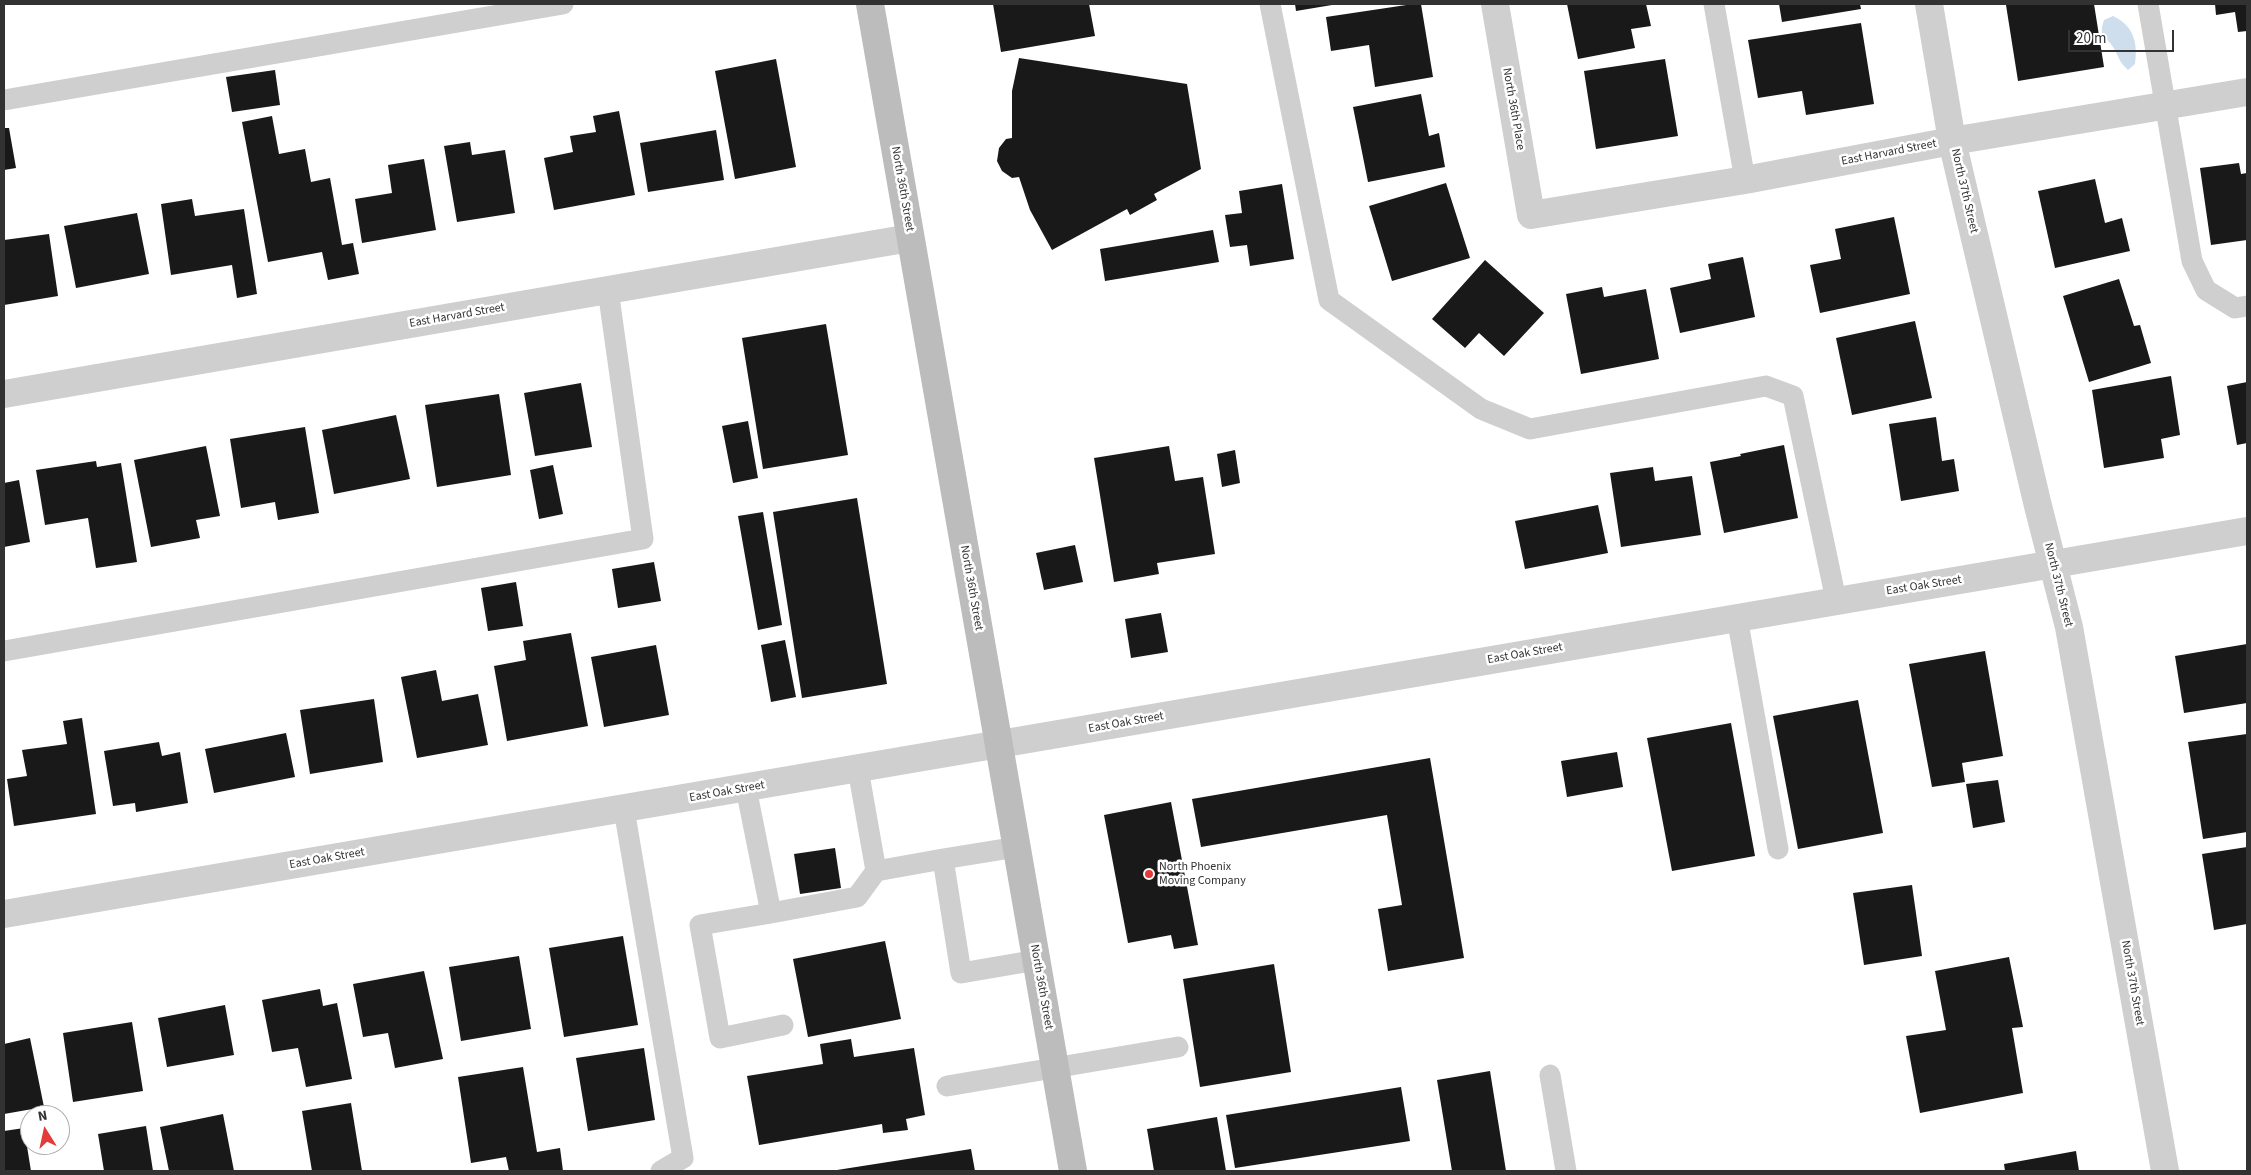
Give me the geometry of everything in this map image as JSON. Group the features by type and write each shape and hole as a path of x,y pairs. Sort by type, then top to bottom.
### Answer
{"main road":[{"name":"North 36th Street","path":"870,4 1073,1171"}],"street":[{"name":"North 36th Place","path":"1496,4 1531,215"},
{"name":"North 37th Street","path":"1929,4 1952,141 2068,627 2165,1171"},
{"name":"East Harvard Street","path":"1531,215 1745,180 1952,141 2247,92"},
{"name":"East Harvard Street","path":"4,394 910,238"},
{"name":"East Oak Street","path":"4,914 2247,530"}],"lane":[{"path":"4,100 564,4"},
{"path":"1270,4 1329,300 1481,409 1530,429 1766,386 1793,396 1836,600"},
{"path":"1714,4 1745,180"},
{"path":"2148,4 2192,261 2206,290 2236,308 2247,306"},
{"path":"4,651 643,539 608,290"},
{"path":"1737,617 1778,849"},
{"path":"858,769 876,871"},
{"path":"746,788 771,913"},
{"path":"624,809 683,1158 661,1171"},
{"path":"783,1025 720,1038 700,925 857,897 876,871 1017,847"},
{"path":"943,859 961,972 1036,960"},
{"path":"947,1086 1178,1047"},
{"path":"1550,1075 1566,1171"}],"water":[{"path":"2113,16 2126,25 2135,42 2135,64 2128,70 2102,33 2104,20"}],"building":[{"path":"993,4 1089,4 1095,36 1001,52"},
{"path":"1295,4 1332,4 1332,5 1296,11"},
{"path":"1421,4 1433,77 1375,87 1369,45 1331,51 1326,17"},
{"path":"1567,4 1646,4 1651,26 1631,29 1635,48 1578,59"},
{"path":"1779,4 1860,4 1861,9 1782,22"},
{"path":"2094,4 2104,67 2018,81 2006,5"},
{"path":"2215,4 2247,4 2247,31 2238,32 2235,12 2216,15"},
{"path":"1861,23 1874,104 1806,115 1802,91 1758,98 1748,40"},
{"path":"1019,58 1187,84 1201,169 1154,194 1157,200 1130,215 1127,209 1052,250 1030,210 1019,177 1012,178 1002,171 997,161 999,148 1006,139 1012,138 1012,91"},
{"path":"776,59 796,167 735,179 715,71"},
{"path":"1665,59 1678,136 1596,149 1584,71"},
{"path":"275,70 280,105 232,112 226,77"},
{"path":"1421,94 1429,136 1439,133 1445,167 1368,182 1353,107"},
{"path":"619,111 635,195 554,210 544,158 573,152 570,136 596,132 593,116"},
{"path":"272,116 279,154 305,149 311,182 330,178 342,245 353,243 359,274 328,280 322,252 268,262 242,122"},
{"path":"4,128 9,128 16,168 4,170"},
{"path":"716,130 724,180 648,192 640,143"},
{"path":"470,142 472,155 505,150 515,213 457,222 444,146"},
{"path":"424,159 436,230 362,243 355,199 392,193 388,165"},
{"path":"2239,163 2241,174 2247,173 2247,240 2211,245 2200,168"},
{"path":"2095,179 2105,223 2122,218 2130,251 2055,268 2038,191"},
{"path":"1446,183 1470,258 1392,281 1369,206"},
{"path":"1282,184 1294,259 1250,266 1247,245 1230,247 1225,215 1242,213 1239,191"},
{"path":"192,199 195,216 244,209 257,294 237,298 232,265 171,275 161,204"},
{"path":"137,213 149,274 76,288 64,226"},
{"path":"1894,217 1910,294 1820,313 1810,265 1841,259 1835,229"},
{"path":"1213,230 1219,262 1105,281 1100,249"},
{"path":"49,234 58,296 4,305 4,240"},
{"path":"1743,257 1755,317 1680,333 1670,288 1711,279 1708,264"},
{"path":"1485,260 1544,313 1504,356 1479,333 1465,348 1432,319"},
{"path":"2119,279 2134,326 2140,325 2151,363 2089,382 2063,296"},
{"path":"1602,287 1604,297 1646,289 1659,359 1581,374 1566,294"},
{"path":"1915,321 1932,398 1852,415 1836,338"},
{"path":"826,324 848,455 763,469 742,338"},
{"path":"2171,376 2180,435 2161,439 2164,458 2104,468 2092,390"},
{"path":"2247,382 2247,443 2237,445 2227,386"},
{"path":"581,383 592,447 535,456 524,393"},
{"path":"499,394 511,475 437,487 425,405"},
{"path":"396,415 410,479 334,494 322,430"},
{"path":"1936,417 1942,461 1954,459 1959,491 1901,501 1889,424"},
{"path":"748,421 758,478 733,483 722,426"},
{"path":"305,427 319,513 278,520 275,502 241,508 230,439"},
{"path":"1784,445 1798,518 1724,533 1710,462"},
{"path":"206,446 220,516 196,520 200,538 151,547 134,460"},
{"path":"1169,446 1175,481 1203,477 1215,554 1157,563 1159,574 1114,582 1094,458"},
{"path":"1235,450 1240,483 1222,487 1217,454"},
{"path":"96,461 97,467 121,463 137,562 96,568 88,518 45,525 36,470"},
{"path":"553,465 563,514 539,519 530,470"},
{"path":"1653,467 1655,481 1692,476 1701,535 1621,547 1610,473"},
{"path":"19,480 30,542 4,547 4,483"},
{"path":"857,498 887,684 802,698 773,512"},
{"path":"1598,505 1608,553 1525,569 1515,521"},
{"path":"763,512 782,625 758,630 738,516"},
{"path":"1075,545 1083,582 1044,590 1036,553"},
{"path":"654,562 661,601 618,608 612,569"},
{"path":"516,582 523,626 488,631 481,588"},
{"path":"1161,613 1168,652 1131,658 1125,619"},
{"path":"571,633 588,726 507,741 494,666 526,660 523,641"},
{"path":"785,640 796,697 771,702 761,645"},
{"path":"2247,644 2247,703 2184,713 2175,656"},
{"path":"656,645 669,715 604,727 591,657"},
{"path":"1985,651 2003,756 1962,763 1965,782 1932,787 1909,664"},
{"path":"436,670 442,701 478,694 488,745 417,758 401,677"},
{"path":"374,699 383,762 310,774 300,710"},
{"path":"1858,700 1883,833 1798,849 1773,716"},
{"path":"82,718 96,814 14,826 7,779 27,776 22,750 67,744 63,721"},
{"path":"1731,723 1755,856 1672,871 1647,738"},
{"path":"286,733 295,777 214,793 205,749"},
{"path":"2247,734 2247,832 2203,839 2188,742"},
{"path":"159,742 162,756 180,752 188,803 136,812 135,803 113,806 104,751"},
{"path":"1617,752 1623,787 1567,797 1561,761"},
{"path":"1430,758 1464,958 1388,971 1378,909 1402,905 1387,815 1201,847 1192,799"},
{"path":"1998,780 2005,822 1973,828 1966,784"},
{"path":"1171,802 1198,945 1174,949 1171,935 1128,943 1104,815"},
{"path":"2247,847 2247,924 2214,930 2202,854"},
{"path":"835,848 841,888 800,894 794,854"},
{"path":"1912,885 1922,956 1864,965 1853,893"},
{"path":"623,936 638,1025 564,1037 549,948"},
{"path":"885,941 901,1019 808,1037 793,959"},
{"path":"519,956 531,1029 461,1041 449,967"},
{"path":"2009,957 2023,1027 2012,1028 2023,1093 1920,1113 1906,1036 1946,1030 1935,971"},
{"path":"1274,964 1291,1072 1200,1087 1183,979"},
{"path":"424,971 443,1059 395,1068 388,1033 363,1037 353,984"},
{"path":"320,989 323,1006 337,1003 352,1079 306,1087 298,1048 272,1052 262,1000"},
{"path":"225,1005 234,1055 167,1067 158,1018"},
{"path":"132,1022 143,1091 73,1102 63,1033"},
{"path":"30,1038 44,1105 20,1105 20,1111 4,1114 4,1044"},
{"path":"851,1039 854,1057 914,1048 925,1115 906,1119 908,1130 883,1133 882,1124 759,1145 747,1076 823,1064 820,1044"},
{"path":"644,1048 655,1120 588,1131 576,1058"},
{"path":"523,1067 537,1152 560,1148 563,1171 509,1171 506,1157 471,1163 458,1077"},
{"path":"1490,1071 1506,1171 1452,1171 1437,1080"},
{"path":"1401,1087 1410,1141 1235,1168 1226,1115"},
{"path":"351,1103 362,1171 312,1171 302,1111"},
{"path":"223,1114 234,1171 169,1171 160,1127"},
{"path":"1217,1117 1226,1171 1154,1171 1147,1129"},
{"path":"146,1126 153,1171 104,1171 98,1134"},
{"path":"20,1129 20,1155 28,1155 31,1171 4,1171 4,1131"},
{"path":"971,1149 975,1171 837,1171 837,1170"},
{"path":"2076,1151 2079,1171 2005,1171 2004,1164"}],"place":[{"name":"North Phoenix Moving Company","path":"1149,874"}]}
